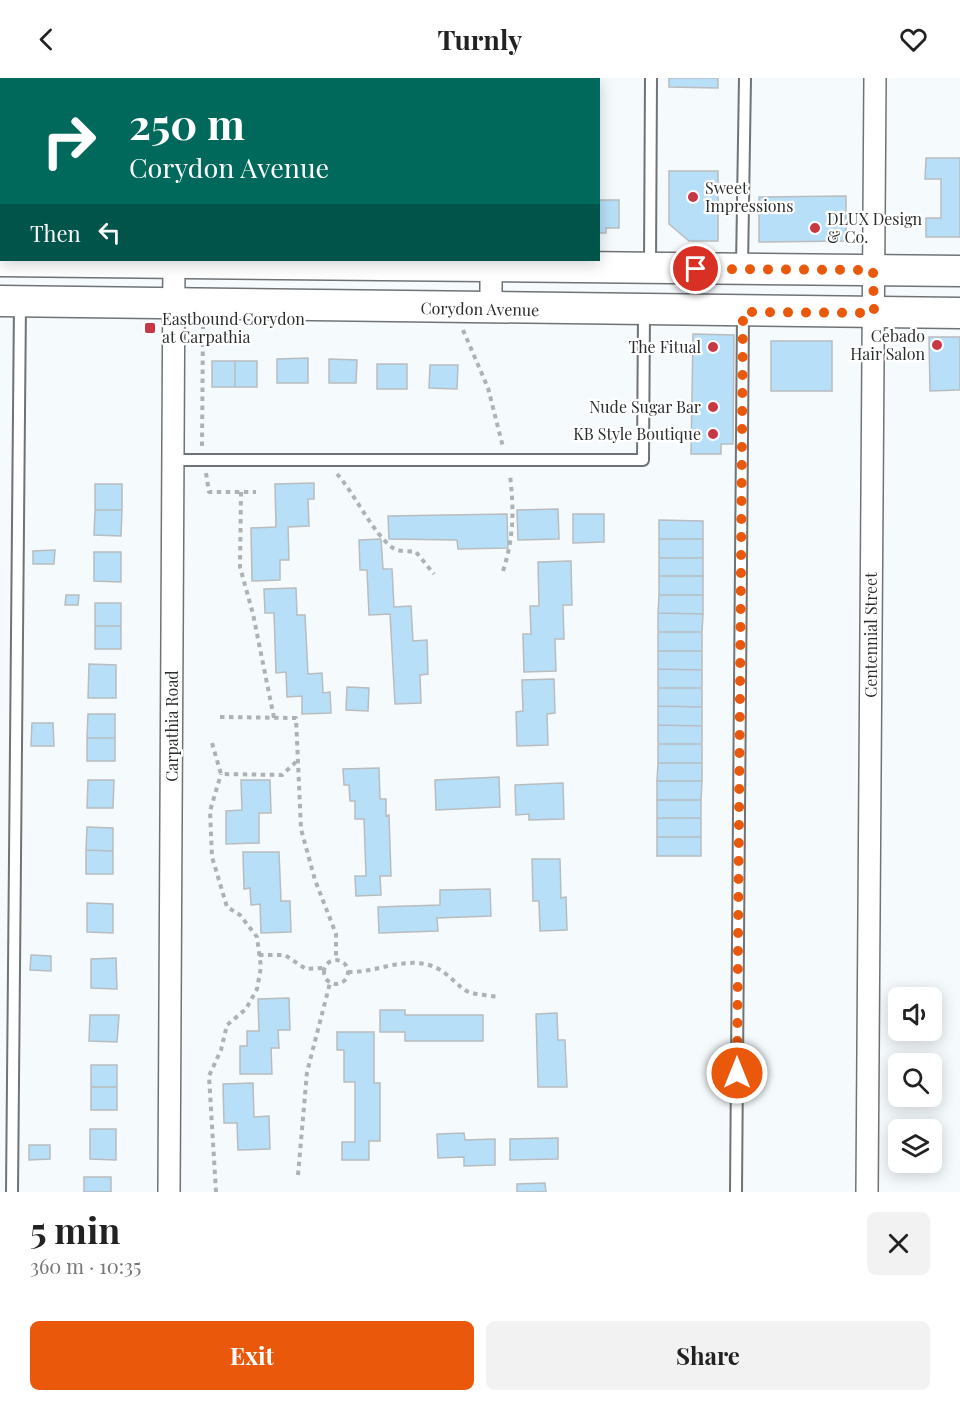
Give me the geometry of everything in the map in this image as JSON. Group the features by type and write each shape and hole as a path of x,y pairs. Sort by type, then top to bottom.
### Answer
{"main road":[{"path":"14,261 491,263 650,269 960,271"},
{"name":"Corydon Avenue","path":"10,302 960,313"}],"street":[{"name":"Centennial Street","path":"867,1192 875,78"},
{"name":"Carpathia Road","path":"169,1192 174,261"},
{"path":"491,263 491,309"}],"lane":[{"path":"650,269 651,78"},
{"path":"742,269 745,78"},
{"path":"10,302 12,1192"},
{"path":"173,460 643,460 644,311"},
{"path":"736,1192 743,312"}],"path":[{"path":"201,460 203,326"},
{"path":"463,328 488,388 508,460 513,503 512,543 503,572"},
{"path":"324,459 353,492 378,532 395,549 416,552 434,574"},
{"path":"209,492 256,492"},
{"path":"241,492 240,567 253,614 274,717"},
{"path":"220,717 296,718 301,829 315,880 336,934 336,959"},
{"path":"212,743 221,774 210,811 212,858 226,907 240,915 257,937 261,967 257,989 246,1010 227,1025 221,1050 209,1076 216,1192"},
{"path":"221,774 282,775 298,760"},
{"path":"259,955 285,955 306,969 324,968"},
{"path":"330,983 325,977 324,968 328,962 336,959"},
{"path":"330,983 342,982 348,972 346,965 336,959"},
{"path":"348,972 365,972 412,962 431,965 450,974 467,992 497,997"},
{"path":"298,1175 307,1072 330,983"}],"building":[{"path":"669,78 718,78 718,88 669,87"},
{"path":"926,158 960,158 960,237 926,237 926,218 941,218 941,179 925,179"},
{"name":"Sweet Impressions","path":"669,171 718,171 718,241 689,241 669,224"},
{"path":"846,196 846,241 759,242 759,197"},
{"path":"600,200 619,200 619,228 606,228 606,233 600,233"},
{"path":"693,334 734,335 733,444 721,444 721,454 691,454"},
{"path":"929,337 960,337 960,390 930,391"},
{"path":"771,341 832,341 832,391 771,391"},
{"path":"308,358 308,383 277,383 277,359"},
{"path":"329,359 357,360 356,383 329,383"},
{"path":"212,361 235,361 235,387 212,387"},
{"path":"235,361 257,361 257,387 235,387"},
{"path":"377,364 407,364 407,389 377,389"},
{"path":"430,365 458,365 457,389 429,388"},
{"path":"314,483 314,499 308,499 309,526 288,527 289,560 280,560 280,580 252,581 251,528 276,527 275,484"},
{"path":"95,484 122,484 122,510 95,510"},
{"path":"558,509 559,539 518,540 517,510"},
{"path":"95,510 122,510 121,536 94,535"},
{"path":"507,514 508,548 458,549 457,540 389,539 388,516"},
{"path":"573,514 604,514 604,542 573,543"},
{"path":"659,520 703,521 703,539 659,539"},
{"path":"381,539 383,569 392,569 394,607 411,606 413,641 427,640 428,674 420,675 421,703 395,704 390,614 369,615 367,570 360,570 359,540"},
{"path":"659,539 703,539 703,558 659,558"},
{"path":"55,550 54,564 33,564 33,551"},
{"path":"94,552 121,552 121,582 94,581"},
{"path":"659,558 703,558 703,576 659,576"},
{"path":"571,561 572,605 563,605 564,639 555,639 556,671 524,672 523,634 531,634 530,606 539,606 538,562"},
{"path":"659,576 703,576 703,595 659,595"},
{"path":"296,588 297,615 305,615 308,674 322,673 323,693 330,692 331,713 302,714 302,696 287,697 286,672 276,673 274,613 265,613 264,589"},
{"path":"66,595 79,595 78,605 65,605"},
{"path":"659,595 703,595 703,614 658,613"},
{"path":"95,603 121,603 121,626 95,626"},
{"path":"658,613 703,614 702,632 658,632"},
{"path":"95,626 121,626 121,649 95,649"},
{"path":"658,632 702,632 702,651 658,651"},
{"path":"658,651 702,651 702,670 658,669"},
{"path":"89,664 116,665 116,698 88,698"},
{"path":"658,669 702,670 702,688 658,688"},
{"path":"554,679 555,713 547,714 548,745 517,746 516,712 523,711 522,680"},
{"path":"347,687 369,688 368,711 346,710"},
{"path":"658,688 702,688 702,707 658,706"},
{"path":"658,706 702,707 702,726 658,725"},
{"path":"88,714 115,714 115,738 87,738"},
{"path":"32,723 53,723 54,746 31,746"},
{"path":"658,725 702,726 702,744 658,744"},
{"path":"87,738 115,738 115,761 87,761"},
{"path":"658,744 702,744 702,763 658,763"},
{"path":"658,763 702,763 702,781 657,781"},
{"path":"379,768 380,799 386,799 386,816 389,815 391,876 380,876 381,895 356,896 355,876 366,876 364,819 355,819 355,801 350,801 349,785 344,785 343,769"},
{"path":"499,777 500,807 436,810 435,780"},
{"path":"88,780 114,780 113,808 87,808"},
{"path":"241,780 270,780 271,813 259,813 259,843 226,844 226,811 242,810"},
{"path":"657,781 702,781 701,800 657,800"},
{"path":"563,783 564,819 529,820 529,814 516,815 515,785"},
{"path":"657,800 701,800 701,818 657,818"},
{"path":"657,818 701,818 701,837 657,837"},
{"path":"87,827 113,828 113,851 86,850"},
{"path":"657,837 701,837 701,856 657,856"},
{"path":"86,850 113,851 113,874 86,874"},
{"path":"243,852 279,852 281,901 290,901 291,932 261,933 260,904 251,905 250,888 244,889"},
{"path":"532,859 560,859 561,898 566,897 567,930 540,931 539,901 533,901"},
{"path":"490,889 491,916 437,918 438,931 379,933 378,907 440,905 440,890"},
{"path":"87,903 113,904 113,933 87,932"},
{"path":"31,955 51,956 51,971 30,970"},
{"path":"116,958 117,989 91,988 91,959"},
{"path":"289,998 290,1030 278,1030 279,1048 271,1048 272,1074 240,1074 240,1046 247,1046 247,1031 259,1031 258,999"},
{"path":"380,1010 405,1010 405,1015 483,1015 483,1041 405,1041 405,1032 380,1032"},
{"path":"557,1013 558,1040 565,1040 567,1087 538,1087 536,1014"},
{"path":"90,1015 119,1015 117,1042 89,1041"},
{"path":"337,1032 374,1032 374,1083 380,1083 380,1141 369,1141 369,1160 342,1160 342,1142 355,1142 355,1082 344,1082 344,1050 337,1050"},
{"path":"91,1065 117,1065 117,1087 91,1087"},
{"path":"253,1083 254,1117 269,1116 270,1149 238,1150 237,1123 224,1123 223,1084"},
{"path":"91,1087 117,1087 117,1110 91,1110"},
{"path":"90,1129 116,1129 116,1160 90,1159"},
{"path":"464,1133 465,1140 495,1139 495,1165 464,1166 464,1157 438,1158 437,1134"},
{"path":"558,1138 558,1159 510,1160 510,1139"},
{"path":"29,1145 50,1145 50,1159 29,1160"},
{"path":"84,1177 111,1177 111,1192 84,1192"},
{"path":"545,1183 546,1192 517,1192 517,1184"}],"place":[{"name":"Sweet Impressions","path":"693,197"},
{"name":"DLUX Design & Co.","path":"815,228"},
{"name":"Eastbound Corydon at Carpathia","path":"150,328"},
{"name":"Cebado Hair Salon","path":"937,345"},
{"name":"The Fitual","path":"713,347"},
{"name":"Nude Sugar Bar","path":"713,407"},
{"name":"KB Style Boutique","path":"713,434"}],"route":[{"path":"696,269 873,270 874,313 743,312 737,1073"}]}
